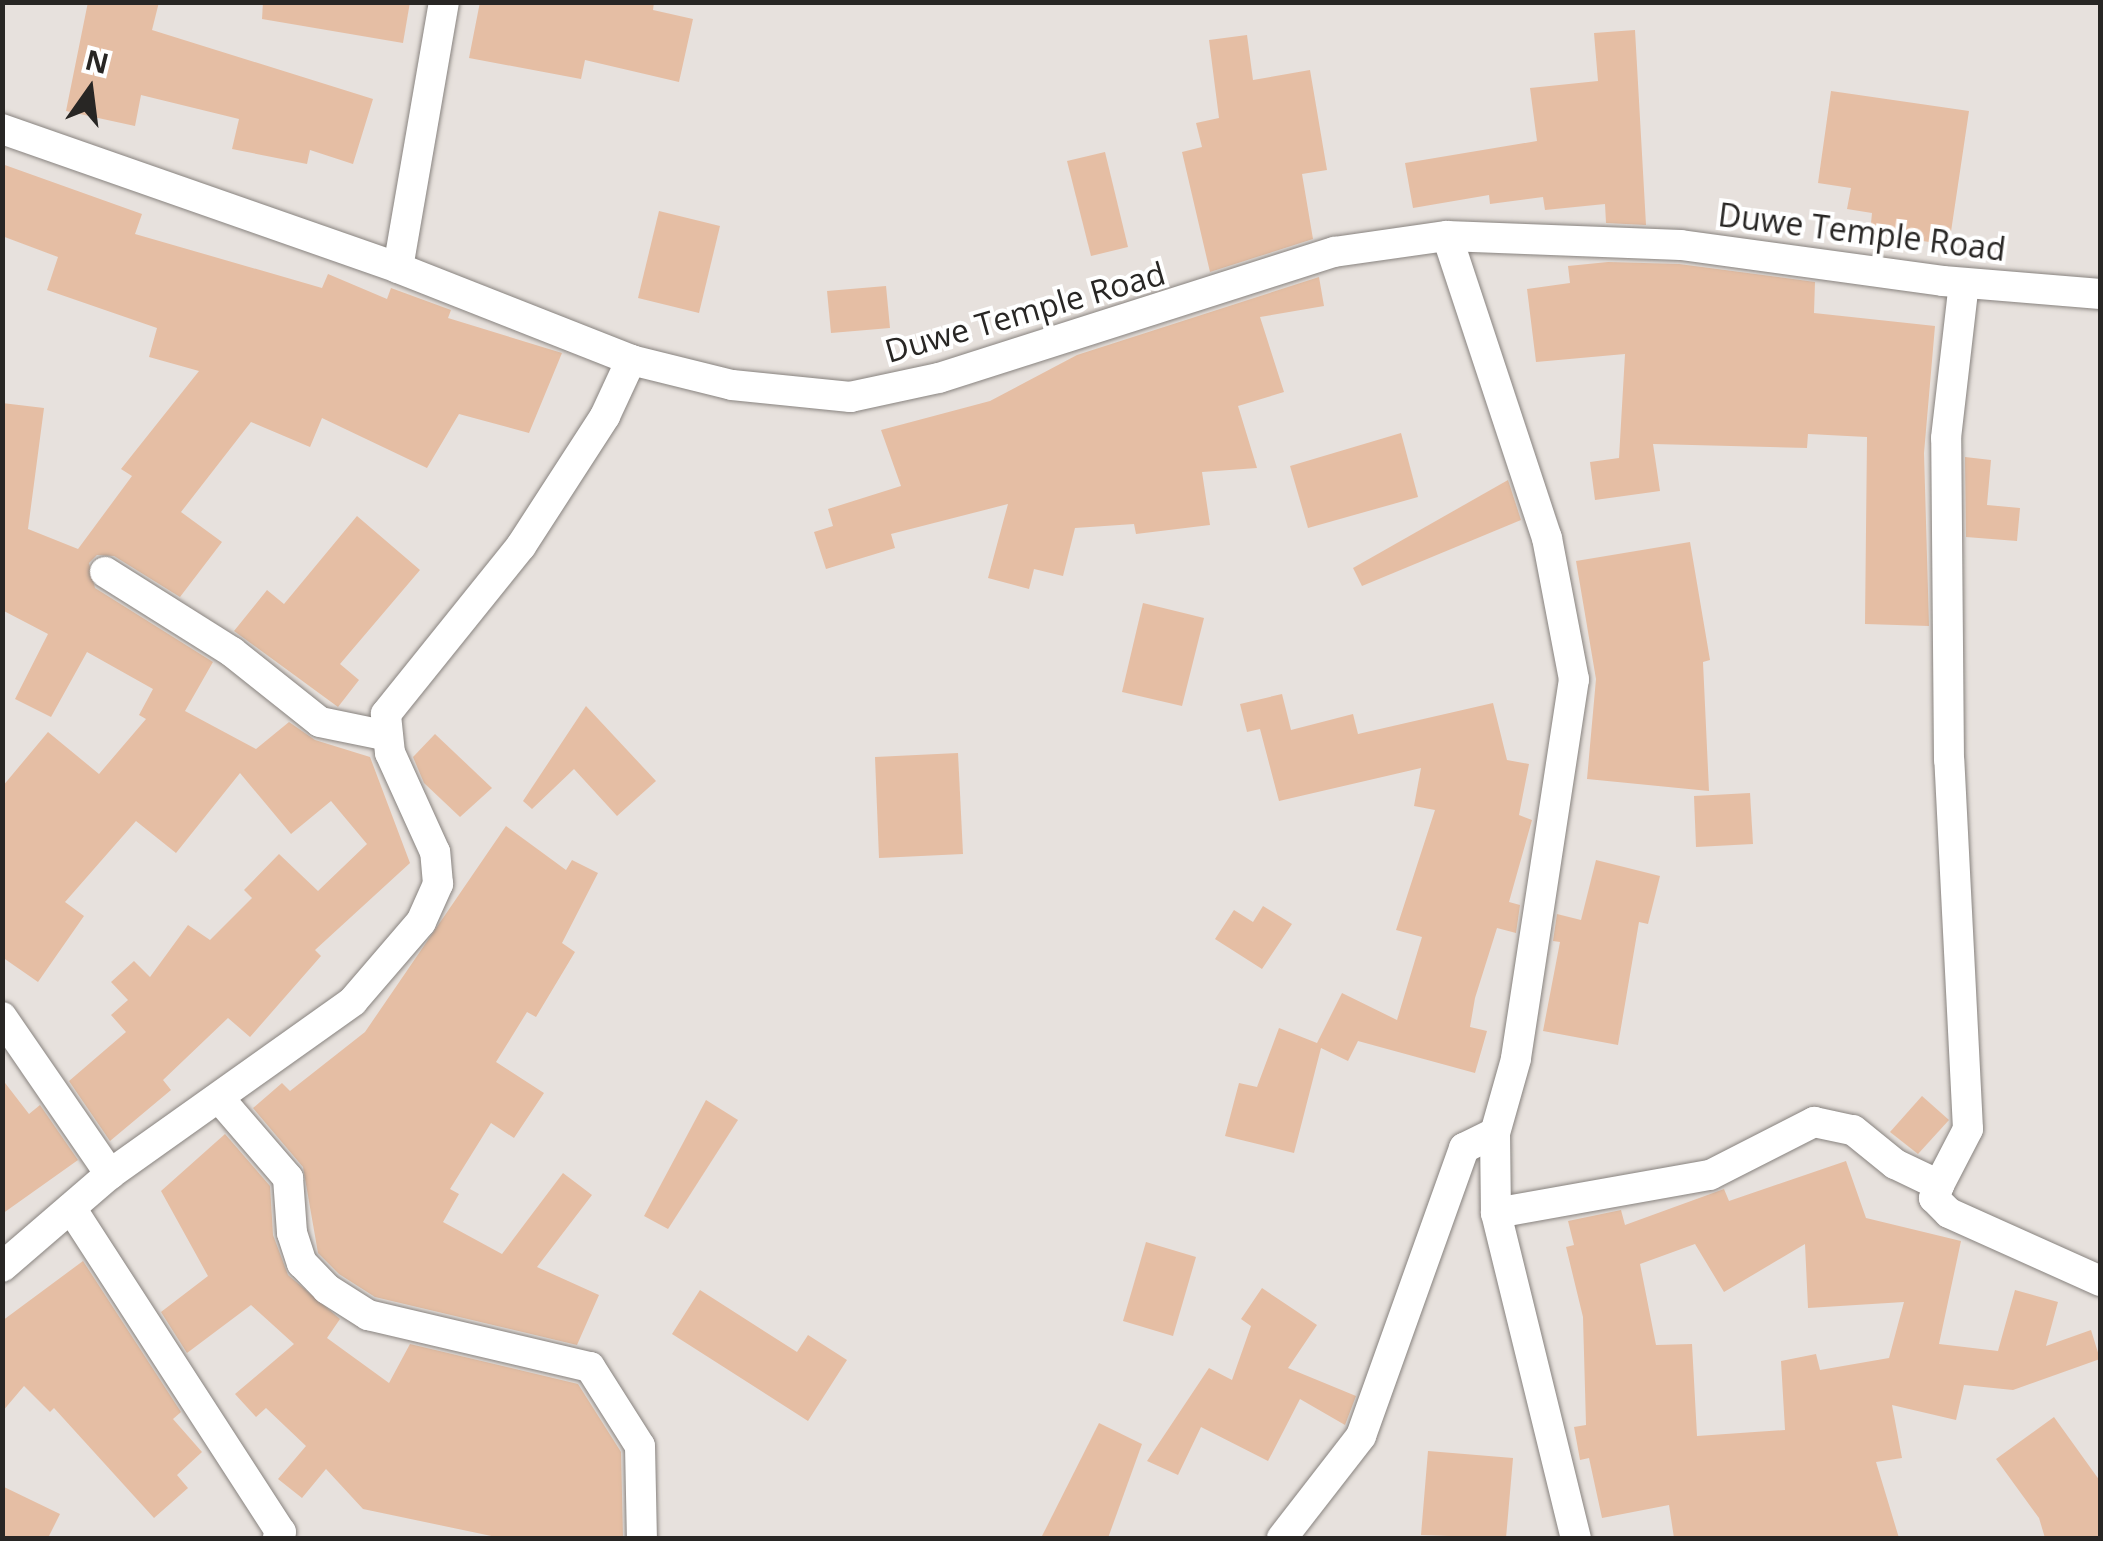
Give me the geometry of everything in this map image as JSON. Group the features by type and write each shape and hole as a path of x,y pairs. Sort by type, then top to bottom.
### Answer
{"street":[{"path":"398,268 444,2"},
{"name":"Duwe Temple Road","path":"2,129 398,268 631,360 732,385 850,397 939,378 1334,252 1446,236 1681,245 1964,283 2100,294"},
{"path":"1446,236 1547,538 1574,679 1516,1059 1495,1133 1496,1213 1576,1538"},
{"path":"1964,283 1946,438 1949,760 1968,1129 1934,1198 1949,1213 2100,1280"},
{"path":"2,1266 110,1174 353,1001 421,922 438,884 435,852 388,736 386,714 407,681 522,546 606,416 631,360"},
{"path":"105,572 232,652 320,722 388,736"},
{"path":"2,1018 110,1174"},
{"path":"218,1098 288,1178 292,1233 302,1263 327,1289 368,1315 590,1367 640,1446 642,1538"},
{"path":"1496,1213 1710,1175 1814,1122 1853,1130 1895,1164 1939,1185"},
{"path":"1282,1538 1362,1436 1464,1148 1495,1133"},
{"path":"71,1208 281,1532 278,1538"}],"building":[{"path":"88,2 159,2 152,30 373,99 353,164 310,150 307,164 232,149 239,119 141,95 135,126 66,111"},
{"path":"263,2 410,2 403,43 262,19"},
{"path":"480,2 654,2 653,10 693,19 679,82 585,60 581,79 469,58"},
{"path":"1635,30 1646,225 1606,223 1605,204 1545,210 1543,197 1490,204 1489,195 1413,208 1405,163 1537,141 1530,88 1598,81 1594,33"},
{"path":"1247,35 1253,80 1310,70 1327,170 1302,174 1313,239 1210,272 1182,152 1202,147 1196,123 1219,118 1209,40"},
{"path":"1831,91 1969,111 1949,245 1870,233 1872,213 1847,209 1851,188 1818,183"},
{"path":"1105,152 1128,247 1091,256 1067,161"},
{"path":"2,164 142,214 135,234 322,288 328,274 387,299 391,288 451,310 448,318 562,353 529,433 459,414 427,468 322,418 310,447 251,422 181,512 222,542 180,597 114,556 97,555 89,563 95,588 213,662 185,711 256,749 289,722 315,740 370,757 410,863 315,950 321,956 250,1037 228,1018 163,1080 171,1090 110,1141 69,1081 126,1032 111,1015 128,1000 111,982 134,961 150,977 188,925 210,940 252,898 244,890 279,854 318,891 367,844 331,801 291,834 240,773 176,853 136,821 65,902 84,916 38,982 2,957 2,787 48,732 99,774 146,719 139,715 153,689 87,652 51,717 15,699 48,634 2,610 2,403 44,408 28,529 78,549 132,476 121,469 199,371 149,357 157,328 47,290 58,257 2,236"},
{"path":"659,211 720,226 699,313 638,298"},
{"path":"1608,262 1679,264 1815,282 1814,313 1935,326 1924,453 1929,626 1865,624 1867,437 1808,434 1807,448 1653,444 1660,491 1595,500 1590,462 1619,458 1625,354 1536,362 1527,289 1570,283 1568,266"},
{"path":"1319,277 1324,306 1260,317 1284,392 1238,406 1257,468 1202,472 1210,525 1136,534 1134,524 1075,528 1063,576 1034,569 1029,589 988,578 1008,504 891,534 895,548 826,569 814,532 833,526 828,509 901,486 881,430 990,401 1077,355"},
{"path":"886,286 890,328 831,333 827,291"},
{"path":"1401,433 1418,497 1308,528 1290,466"},
{"path":"1965,457 1991,460 1987,505 2020,508 2017,541 1966,537"},
{"path":"1508,480 1521,520 1362,586 1353,568"},
{"path":"357,516 420,570 340,664 359,680 338,707 234,631 267,590 284,604"},
{"path":"1690,542 1710,660 1703,662 1709,791 1587,779 1596,679 1576,561"},
{"path":"1143,603 1204,618 1182,706 1122,692"},
{"path":"1282,694 1291,730 1353,714 1358,734 1493,703 1507,760 1529,764 1519,815 1532,820 1509,902 1520,905 1516,933 1497,928 1475,998 1470,1027 1487,1031 1475,1073 1358,1041 1348,1061 1321,1048 1294,1153 1225,1136 1239,1083 1257,1087 1279,1028 1317,1043 1342,993 1397,1020 1422,937 1396,930 1435,810 1414,806 1421,768 1279,801 1260,729 1247,732 1240,704"},
{"path":"586,706 656,781 617,816 574,769 532,809 523,801"},
{"path":"435,734 492,788 460,817 424,783 413,757"},
{"path":"958,753 963,854 879,858 875,757"},
{"path":"1750,793 1753,844 1696,847 1694,796"},
{"path":"506,826 566,870 572,860 598,873 562,943 575,952 536,1017 527,1012 496,1062 544,1093 514,1138 491,1123 450,1189 459,1194 443,1222 502,1254 563,1173 592,1195 537,1267 599,1295 577,1345 375,1297 339,1274 318,1253 303,1167 253,1108 282,1083 290,1091 365,1032"},
{"path":"1596,860 1660,876 1648,924 1639,922 1618,1045 1543,1031 1560,942 1553,941 1557,914 1581,920"},
{"path":"1263,906 1292,924 1262,969 1215,939 1234,910 1253,922"},
{"path":"2,1079 29,1114 40,1105 78,1160 2,1214"},
{"path":"1922,1096 1949,1120 1918,1154 1890,1132"},
{"path":"706,1100 738,1120 668,1229 644,1216"},
{"path":"225,1134 270,1186 273,1235 288,1275 340,1319 327,1338 389,1383 410,1344 578,1384 621,1452 623,1538 501,1538 363,1509 326,1469 302,1498 278,1479 306,1446 266,1408 256,1417 235,1394 294,1344 251,1305 187,1353 161,1312 208,1276 161,1191"},
{"path":"1846,1161 1866,1218 1961,1241 1939,1344 1998,1351 2015,1290 2058,1302 2046,1346 2091,1330 2100,1359 2013,1390 1964,1385 1956,1420 1892,1405 1902,1458 1876,1462 1899,1538 1674,1538 1669,1505 1602,1518 1589,1458 1580,1460 1574,1427 1586,1425 1583,1317 1566,1247 1574,1245 1568,1221 1621,1210 1625,1225 1724,1189 1729,1201","holes":["1695,1244 1724,1292 1805,1244 1808,1308 1904,1302 1889,1358 1820,1370 1816,1354 1781,1361 1785,1430 1697,1436 1692,1344 1656,1345 1640,1264"]},
{"path":"1146,1242 1196,1257 1173,1336 1123,1321"},
{"path":"83,1261 181,1412 173,1419 202,1452 177,1475 188,1488 154,1518 54,1408 50,1412 24,1386 2,1412 2,1321"},
{"path":"1262,1288 1317,1325 1288,1368 1356,1396 1345,1425 1300,1399 1268,1461 1201,1427 1178,1475 1147,1461 1209,1368 1232,1380 1251,1326 1241,1319"},
{"path":"700,1290 797,1352 808,1335 847,1360 808,1421 672,1334"},
{"path":"2054,1417 2100,1481 2100,1538 2045,1538 2039,1518 1996,1459"},
{"path":"1099,1423 1142,1444 1108,1538 1041,1538"},
{"path":"1428,1451 1513,1458 1506,1538 1421,1535"},
{"path":"2,1486 60,1514 48,1538 2,1538"}]}
